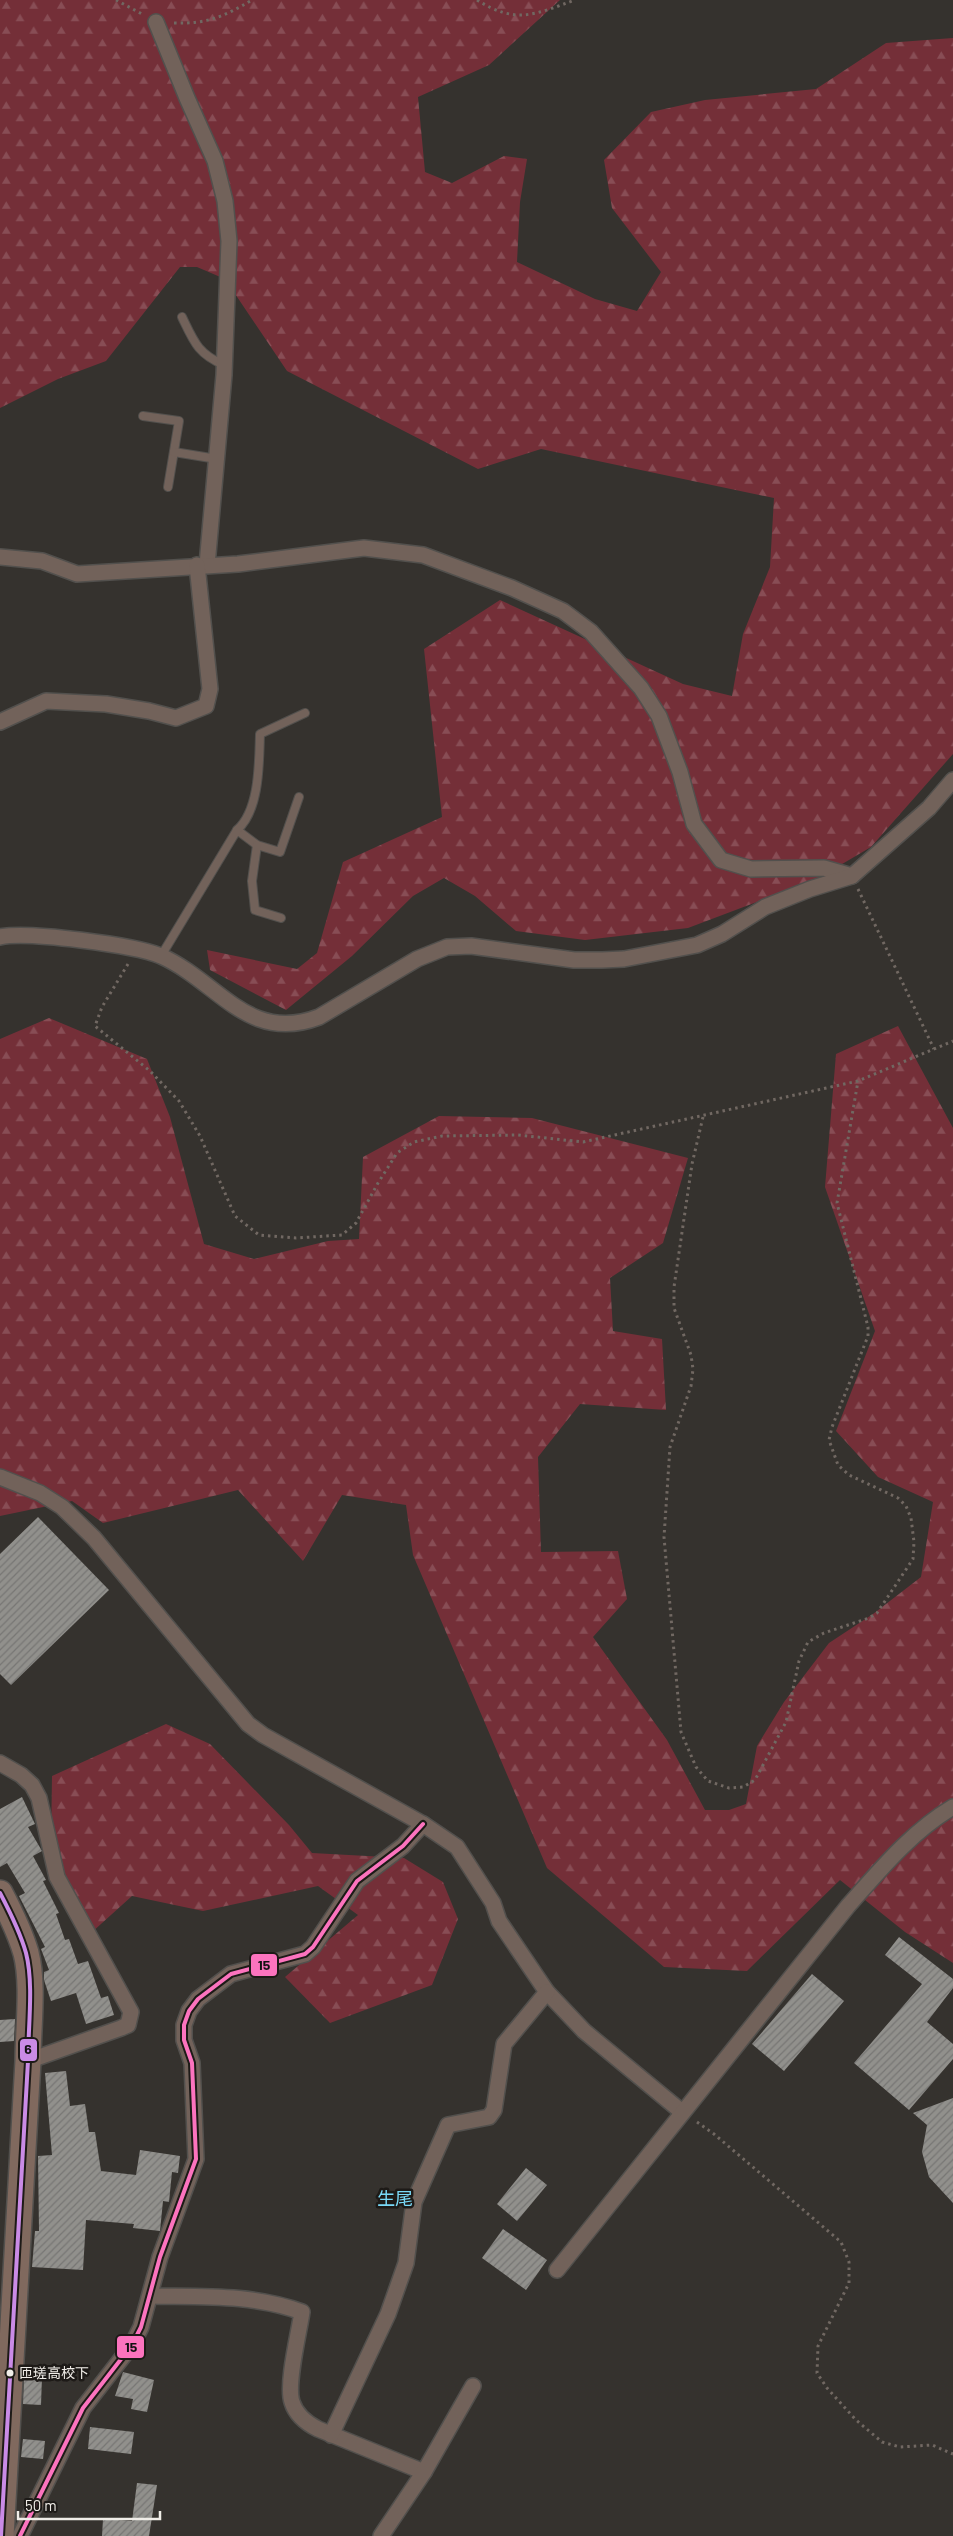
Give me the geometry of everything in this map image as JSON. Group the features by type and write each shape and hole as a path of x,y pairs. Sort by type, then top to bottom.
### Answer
{"main road":[{"path":"0,1892 18,1930 26,1954 29,1992 28,2061 2,2471 1,2536"}],"street":[{"path":"0,722 46,701 106,704 149,711 176,718 206,706 210,689 202,565 217,459 224,365 229,241 226,201 215,161 156,22"},
{"path":"0,557 42,561 77,574 238,564 364,548 423,555 512,588 563,611 591,632 641,688 660,716 680,772 694,824 720,860 751,869 824,868 852,876"},
{"path":"0,937 25,935 137,949 161,956 263,1022 284,1025 302,1023 319,1017 432,951 447,947 496,948 574,960 617,960 697,945 722,934 765,907 810,889 852,876 928,808 953,780"},
{"path":"0,1477 40,1493 62,1507 88,1532 248,1724 263,1735 423,1824 457,1847 493,1903 499,1921 547,1992 584,2031 682,2112"},
{"path":"0,1763 21,1775 32,1785 39,1798 58,1878 131,2012 128,2025 28,2061"},
{"path":"557,2270 848,1906 888,1860 923,1828 953,1807"},
{"path":"20,2536 83,2408 137,2336 160,2257 196,2159 192,2063 184,2040 184,2025 189,2011 198,1999 231,1974 276,1961 295,1958 309,1951 357,1881 403,1846 423,1824"},
{"path":"331,2434 388,2314 406,2263 414,2202 448,2125 489,2117 494,2110 504,2044 547,1992"},
{"path":"150,2296 256,2300 277,2303 302,2312 290,2388 292,2401 307,2424 424,2472"},
{"path":"381,2536 424,2472 473,2386"}],"lane":[{"path":"182,317 194,344 208,358 224,365"},
{"path":"143,416 179,421 168,487"},
{"path":"174,452 217,459"},
{"path":"161,956 237,830 246,822 258,779 260,734 305,713"},
{"path":"237,830 257,845 280,852 299,797"},
{"path":"257,845 252,881 255,910 281,918"}],"path":[{"path":"116,0 156,22 198,24 232,12 252,0"},
{"path":"477,0 503,14 534,14 575,0"},
{"path":"852,876 934,1049"},
{"path":"137,949 102,1007 95,1026 150,1071 179,1101 200,1136 235,1216 259,1235 296,1238 342,1235 356,1223 378,1183 397,1154 414,1142 442,1136 518,1136 583,1142 703,1118 858,1082 953,1041"},
{"path":"703,1118 692,1164 674,1286 674,1308 691,1355 693,1369 691,1386 670,1447 664,1537 681,1732 696,1768 708,1781 729,1788 743,1787 755,1780 763,1768 786,1722 799,1661 808,1642 824,1633 869,1618 877,1613 912,1559 914,1542 911,1518 906,1506 898,1498 849,1476 838,1465 829,1440 832,1426 868,1336 868,1327 836,1203 858,1082"},
{"path":"682,2112 714,2134 841,2242 849,2262 849,2283 818,2346 817,2373 827,2388 856,2420 882,2442 900,2448 932,2445 953,2454"}],"green space":[{"path":"0,0 560,0 489,65 418,97 425,172 452,183 504,156 527,159 520,202 517,262 595,299 637,311 661,272 612,208 604,160 651,112 705,100 816,89 886,43 953,38 953,754 871,847 815,880 688,928 585,940 516,931 475,896 444,878 413,896 352,956 286,1010 210,970 207,950 297,969 317,953 343,862 442,817 424,649 500,600 683,684 732,696 743,634 770,567 774,498 541,449 478,469 287,371 225,279 197,267 180,267 106,361 58,379 0,408"},
{"path":"49,1018 147,1059 170,1117 204,1244 254,1259 328,1241 359,1239 363,1157 439,1116 532,1118 688,1158 663,1243 610,1278 613,1331 662,1339 666,1410 580,1404 538,1457 541,1552 618,1551 627,1599 593,1637 667,1740 705,1810 729,1810 746,1804 757,1746 784,1702 829,1643 873,1614 921,1577 933,1502 878,1477 836,1431 875,1331 825,1187 836,1054 898,1026 953,1128 953,1963 905,1932 840,1880 747,1971 664,1967 547,1868 413,1555 406,1505 342,1495 303,1561 238,1490 103,1523 72,1501 0,1516 0,1039"},
{"path":"166,1724 210,1744 289,1825 312,1853 404,1858 443,1882 458,1919 432,1985 330,2023 285,1977 358,1915 318,1886 203,1911 132,1896 91,1933 51,1843 52,1776"}],"building":[{"path":"38,1517 109,1590 11,1685 0,1674 0,1554"},
{"path":"22,1797 35,1824 28,1827 42,1851 33,1856 46,1880 43,1881 59,1913 56,1914 65,1940 69,1939 78,1964 88,1961 101,1998 108,1996 114,2015 86,2024 76,1993 51,2001 44,1980 44,1972 49,1970 41,1949 45,1947 19,1896 25,1893 7,1863 0,1867 0,1809"},
{"path":"899,1937 953,1979 953,1988 927,2022 953,2044 953,2059 909,2110 854,2063 922,1984 885,1955"},
{"path":"812,1974 844,2001 784,2071 752,2044"},
{"path":"15,2019 14,2041 0,2042 0,2020"},
{"path":"66,2071 70,2106 85,2104 89,2132 95,2132 101,2171 136,2175 140,2150 180,2156 178,2173 172,2172 169,2202 163,2201 160,2231 133,2228 134,2224 86,2220 83,2270 32,2267 35,2231 39,2231 38,2156 52,2155 45,2073"},
{"path":"953,2098 953,2203 929,2177 922,2152 927,2125 913,2113"},
{"path":"526,2168 547,2185 517,2221 497,2204"},
{"path":"503,2229 547,2260 526,2290 482,2258"},
{"path":"123,2372 154,2380 147,2412 131,2409 133,2399 115,2396"},
{"path":"24,2376 42,2377 41,2405 23,2404"},
{"path":"90,2427 134,2432 131,2454 88,2449"},
{"path":"23,2439 45,2441 43,2459 21,2457"},
{"path":"137,2483 157,2485 149,2536 102,2536 103,2519 132,2521"}],"transit line":[{"name":"15","path":"20,2536 83,2408 132,2345 141,2327 160,2257 196,2159 192,2063 184,2040 184,2025 189,2011 198,1999 231,1974 305,1954 313,1947 357,1881 403,1846 423,1824"},
{"name":"6","path":"0,1893 18,1930 26,1953 30,1978 28,2061 1,2536"}],"place":[{"name":"匝瑳高校下","path":"10,2373"}],"district":[{"name":"生尾","path":"395,2199"}]}
